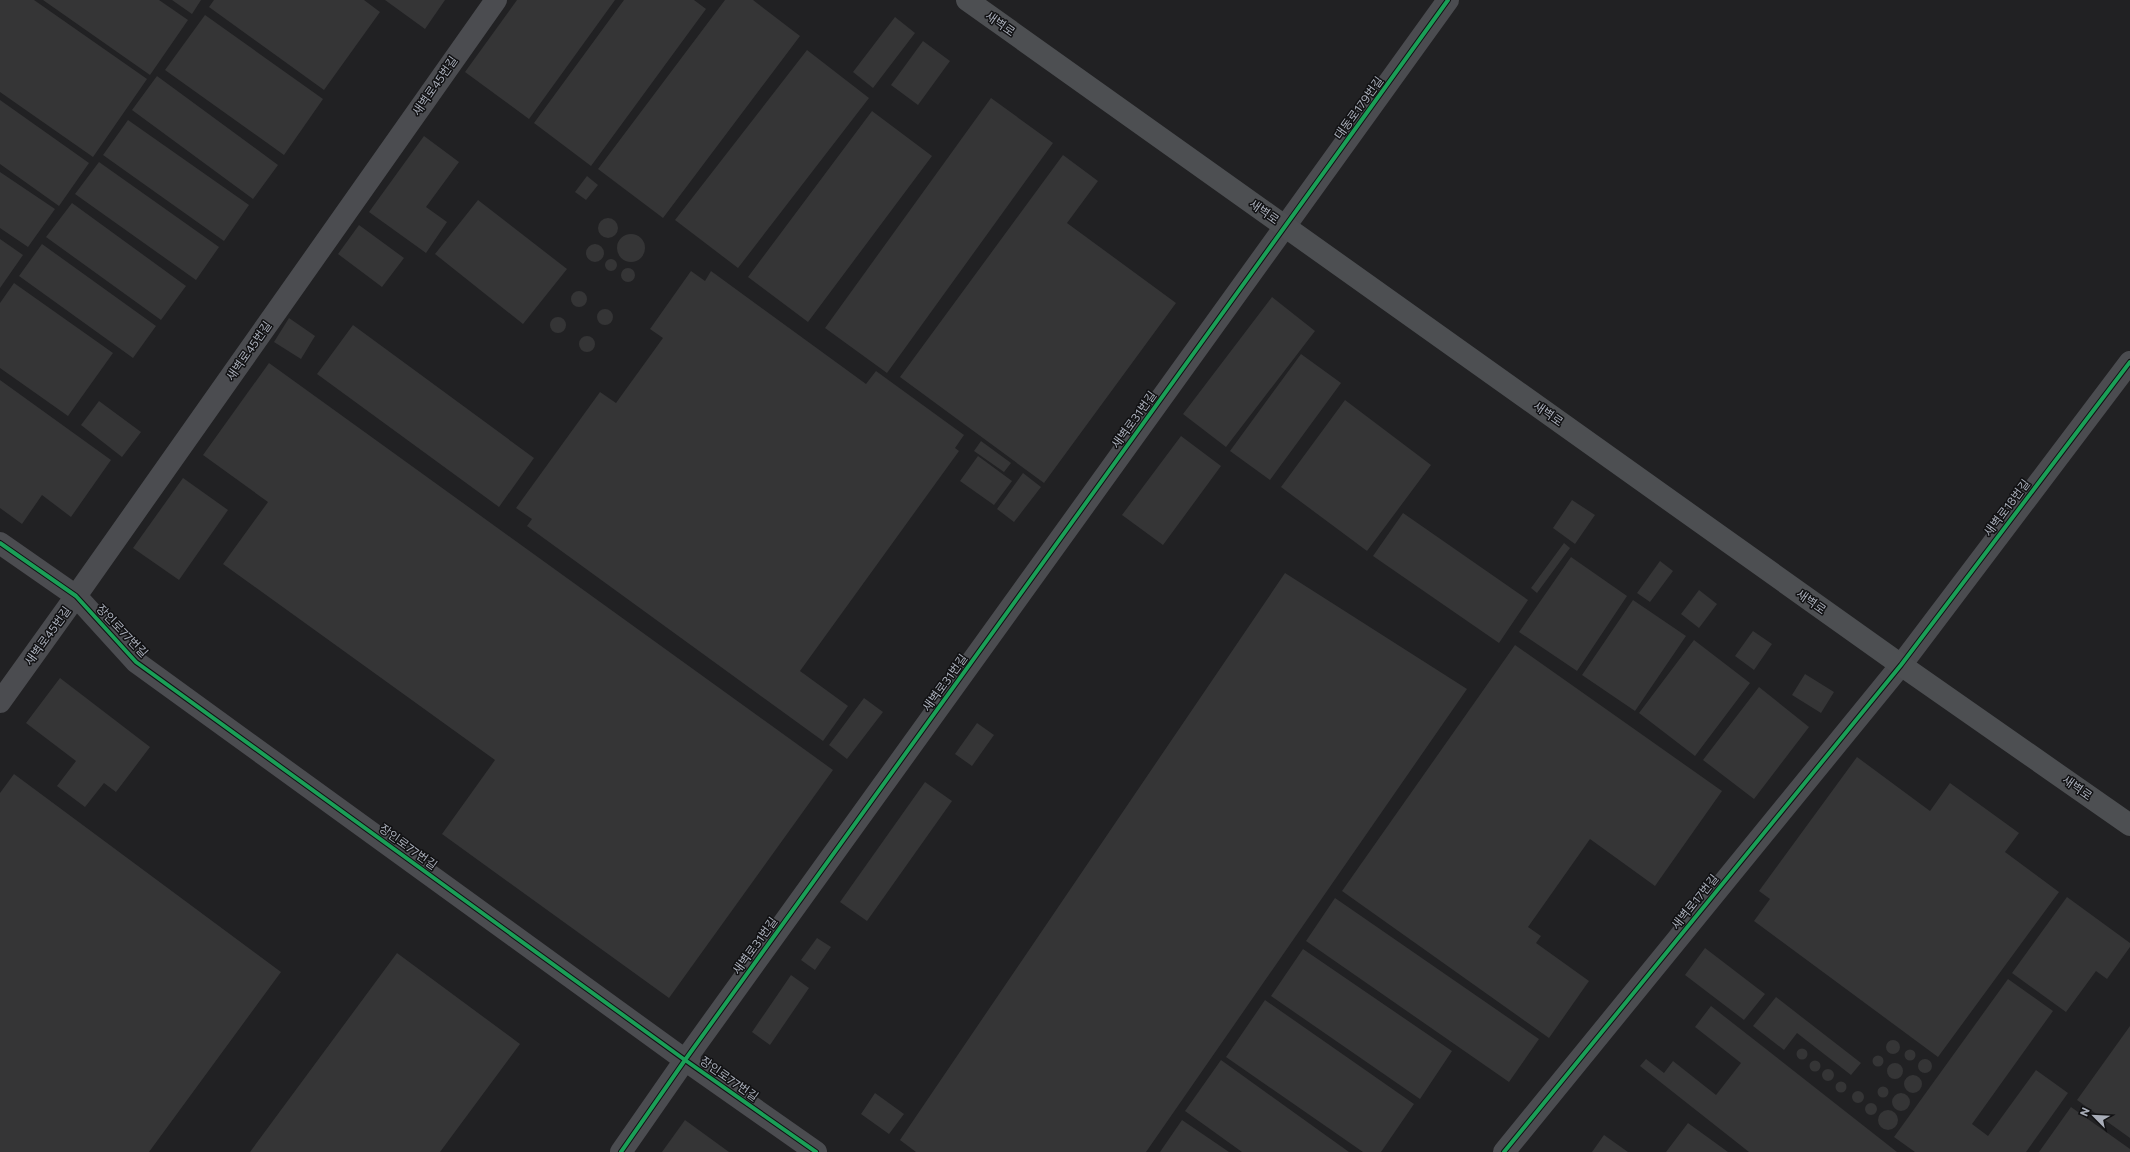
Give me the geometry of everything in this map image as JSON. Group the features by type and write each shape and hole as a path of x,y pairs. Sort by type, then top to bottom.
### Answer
{"main road":[{"name":"새벽로","path":"967,0 1900,665 2130,825"}],"street":[{"name":"새벽로45번길","path":"0,702 496,0"},
{"name":"대동로179번길","path":"1286,227 1448,0"},
{"name":"새벽로31번길","path":"621,1152 685,1060 1286,227"},
{"name":"새벽로18번길","path":"1900,665 2130,362"},
{"name":"장인로77번길","path":"0,544 76,596 136,662 685,1060 816,1152"},
{"name":"새벽로17번길","path":"1504,1152 1900,665"}],"shaded area":[{"path":"0,0 2130,0 2130,1152 0,1152"}],"building":[{"path":"0,0 34,0 147,79 93,157 0,92"},
{"path":"43,0 159,0 188,20 150,75"},
{"path":"172,0 201,0 192,14"},
{"path":"214,0 364,0 380,12 324,90 209,7"},
{"path":"385,0 445,0 425,29"},
{"path":"517,0 615,0 529,119 465,72"},
{"path":"624,0 694,0 706,9 591,166 534,123"},
{"path":"725,0 753,0 800,36 663,218 598,169"},
{"path":"205,15 323,99 284,155 165,70"},
{"path":"895,17 915,33 873,88 853,72"},
{"path":"923,41 950,61 918,105 891,85"},
{"path":"807,50 869,98 738,268 675,220"},
{"path":"157,76 278,165 253,199 132,110"},
{"path":"991,98 1053,143 887,373 825,328"},
{"path":"0,100 89,163 59,206 0,164"},
{"path":"872,111 932,156 808,322 748,277"},
{"path":"128,120 249,205 224,241 103,155"},
{"path":"424,136 459,162 426,207 447,222 426,253 369,212"},
{"path":"1063,155 1098,181 1067,223 1176,303 1044,483 900,377"},
{"path":"99,162 219,247 196,280 75,194"},
{"path":"0,172 55,209 28,247 0,228"},
{"path":"587,176 598,185 586,200 575,192"},
{"path":"478,200 567,269 523,324 435,254"},
{"path":"72,203 186,286 161,320 46,237"},
{"path":"608,218 615,221 618,228 615,235 608,238 601,235 598,228 601,221"},
{"path":"359,225 404,258 382,287 338,254"},
{"path":"631,234 641,238 645,248 641,258 631,262 621,258 617,248 621,238"},
{"path":"0,239 23,255 0,288"},
{"path":"42,244 156,326 133,358 19,276"},
{"path":"591,244 599,244 604,249 602,260 599,262 591,262 586,257 586,249"},
{"path":"609,259 613,259 617,265 613,271 609,271 605,267 605,263"},
{"path":"628,268 633,270 635,275 633,280 628,282 623,280 621,275 623,270"},
{"path":"691,271 705,281 711,271 866,384 876,371 964,435 955,448 959,451 800,671 848,706 823,741 527,526 532,519 516,508 600,392 616,403 663,338 650,329"},
{"path":"14,283 113,353 68,416 0,368 0,303"},
{"path":"576,291 582,291 587,296 585,305 582,307 576,307 571,302 571,296"},
{"path":"1272,297 1315,331 1226,447 1183,414"},
{"path":"602,309 608,309 613,314 611,323 608,325 602,325 597,320 597,314"},
{"path":"555,317 561,317 566,322 564,331 561,333 555,333 550,328 550,322"},
{"path":"289,318 315,336 301,359 274,342"},
{"path":"353,325 534,458 499,507 317,374"},
{"path":"584,336 590,336 595,341 593,350 590,352 584,352 579,347 579,341"},
{"path":"1301,354 1341,383 1270,480 1230,451"},
{"path":"269,363 833,770 669,998 442,834 495,760 223,564 268,502 203,455"},
{"path":"0,380 111,460 71,517 42,495 22,524 0,508"},
{"path":"1345,400 1431,465 1367,551 1281,487"},
{"path":"99,401 141,432 122,457 81,425"},
{"path":"1181,436 1221,466 1163,545 1122,515"},
{"path":"981,441 1011,463 1004,472 974,451"},
{"path":"978,456 1012,481 994,505 960,481"},
{"path":"1023,473 1041,487 1014,522 997,509"},
{"path":"183,478 228,510 179,580 133,548"},
{"path":"1572,500 1595,515 1575,544 1553,528"},
{"path":"1403,513 1528,600 1499,643 1373,556"},
{"path":"1564,543 1570,548 1537,593 1531,588"},
{"path":"1571,557 1627,596 1577,671 1519,632"},
{"path":"1660,561 1673,571 1650,602 1637,593"},
{"path":"1285,573 1467,689 1146,1152 916,1152 900,1140"},
{"path":"1699,590 1717,604 1699,628 1681,614"},
{"path":"1633,600 1686,636 1635,711 1582,675"},
{"path":"1753,631 1772,644 1754,670 1735,656"},
{"path":"1694,640 1750,683 1695,756 1639,713"},
{"path":"1515,645 1722,791 1655,886 1590,839 1528,927 1541,936 1536,943 1589,981 1549,1038 1342,891"},
{"path":"1805,674 1834,692 1821,713 1792,695"},
{"path":"60,678 150,747 116,792 104,783 85,807 57,786 76,761 26,723"},
{"path":"1759,687 1809,727 1754,799 1703,760"},
{"path":"864,698 883,712 847,759 829,745"},
{"path":"977,723 994,735 972,766 955,754"},
{"path":"1857,757 1930,811 1950,783 2019,833 2005,852 2059,892 1938,1057 1754,921 1770,899 1759,891"},
{"path":"14,774 281,972 149,1152 0,1152 0,793"},
{"path":"925,782 952,801 867,921 840,902"},
{"path":"2067,897 2130,943 2130,947 2107,979 2096,971 2066,1012 2012,973"},
{"path":"1335,898 1539,1039 1509,1082 1306,941"},
{"path":"817,938 831,947 815,970 801,960"},
{"path":"1705,948 1765,994 1744,1020 1685,975"},
{"path":"1303,949 1452,1051 1420,1099 1271,996"},
{"path":"397,953 520,1044 440,1152 250,1152"},
{"path":"791,975 809,988 770,1045 752,1032"},
{"path":"2008,979 2053,1011 1972,1124 1988,1136 2036,1070 2068,1093 2026,1152 1915,1152 1894,1137"},
{"path":"1776,997 1861,1063 1851,1075 1797,1033 1784,1050 1753,1026"},
{"path":"1265,1000 1414,1104 1381,1152 1363,1152 1226,1057"},
{"path":"1711,1006 1897,1152 1749,1152 1640,1066 1646,1059 1664,1073 1673,1061 1716,1095 1741,1063 1695,1027"},
{"path":"2130,1026 2130,1138 2077,1100"},
{"path":"1893,1040 1898,1042 1900,1047 1898,1052 1893,1054 1888,1052 1886,1047 1888,1042"},
{"path":"1802,1048 1806,1050 1808,1054 1806,1058 1802,1060 1798,1058 1796,1054 1798,1050"},
{"path":"1908,1050 1912,1050 1914,1051 1914,1059 1908,1060 1905,1057 1905,1053"},
{"path":"1876,1056 1880,1056 1882,1057 1882,1065 1876,1066 1873,1063 1873,1059"},
{"path":"1925,1059 1930,1061 1932,1066 1930,1071 1925,1073 1920,1071 1918,1066 1920,1061"},
{"path":"1221,1060 1349,1152 1242,1152 1185,1111"},
{"path":"1815,1060 1819,1062 1821,1066 1819,1070 1815,1072 1811,1070 1809,1066 1811,1062"},
{"path":"1892,1063 1898,1063 1903,1068 1901,1077 1898,1079 1892,1079 1887,1074 1887,1068"},
{"path":"1828,1069 1832,1071 1834,1075 1832,1079 1828,1081 1824,1079 1822,1075 1824,1071"},
{"path":"1913,1075 1919,1078 1922,1084 1919,1090 1913,1093 1907,1090 1904,1084 1907,1078"},
{"path":"1841,1081 1845,1083 1847,1087 1845,1091 1841,1093 1837,1091 1835,1087 1837,1083"},
{"path":"1881,1087 1885,1087 1887,1088 1887,1096 1881,1097 1878,1094 1878,1090"},
{"path":"1858,1091 1862,1093 1864,1097 1862,1101 1858,1103 1854,1101 1852,1097 1854,1093"},
{"path":"875,1093 904,1114 889,1134 861,1114"},
{"path":"1901,1093 1907,1096 1910,1102 1907,1108 1901,1111 1895,1108 1892,1102 1895,1096"},
{"path":"1871,1103 1875,1105 1877,1109 1875,1113 1871,1115 1867,1113 1865,1109 1867,1105"},
{"path":"2071,1107 2130,1149 2130,1152 2039,1152"},
{"path":"1888,1110 1895,1113 1898,1120 1895,1127 1888,1130 1881,1127 1878,1120 1881,1113"},
{"path":"685,1120 729,1152 662,1152"},
{"path":"1182,1120 1229,1152 1160,1152"},
{"path":"1688,1123 1728,1152 1666,1152"},
{"path":"1604,1135 1628,1152 1592,1152"}],"cycle path":[{"path":"621,1152 685,1060 1448,0"},
{"path":"1504,1152 1901,665 2130,362"},
{"path":"0,543 76,596 136,662 685,1060 816,1152"}]}
